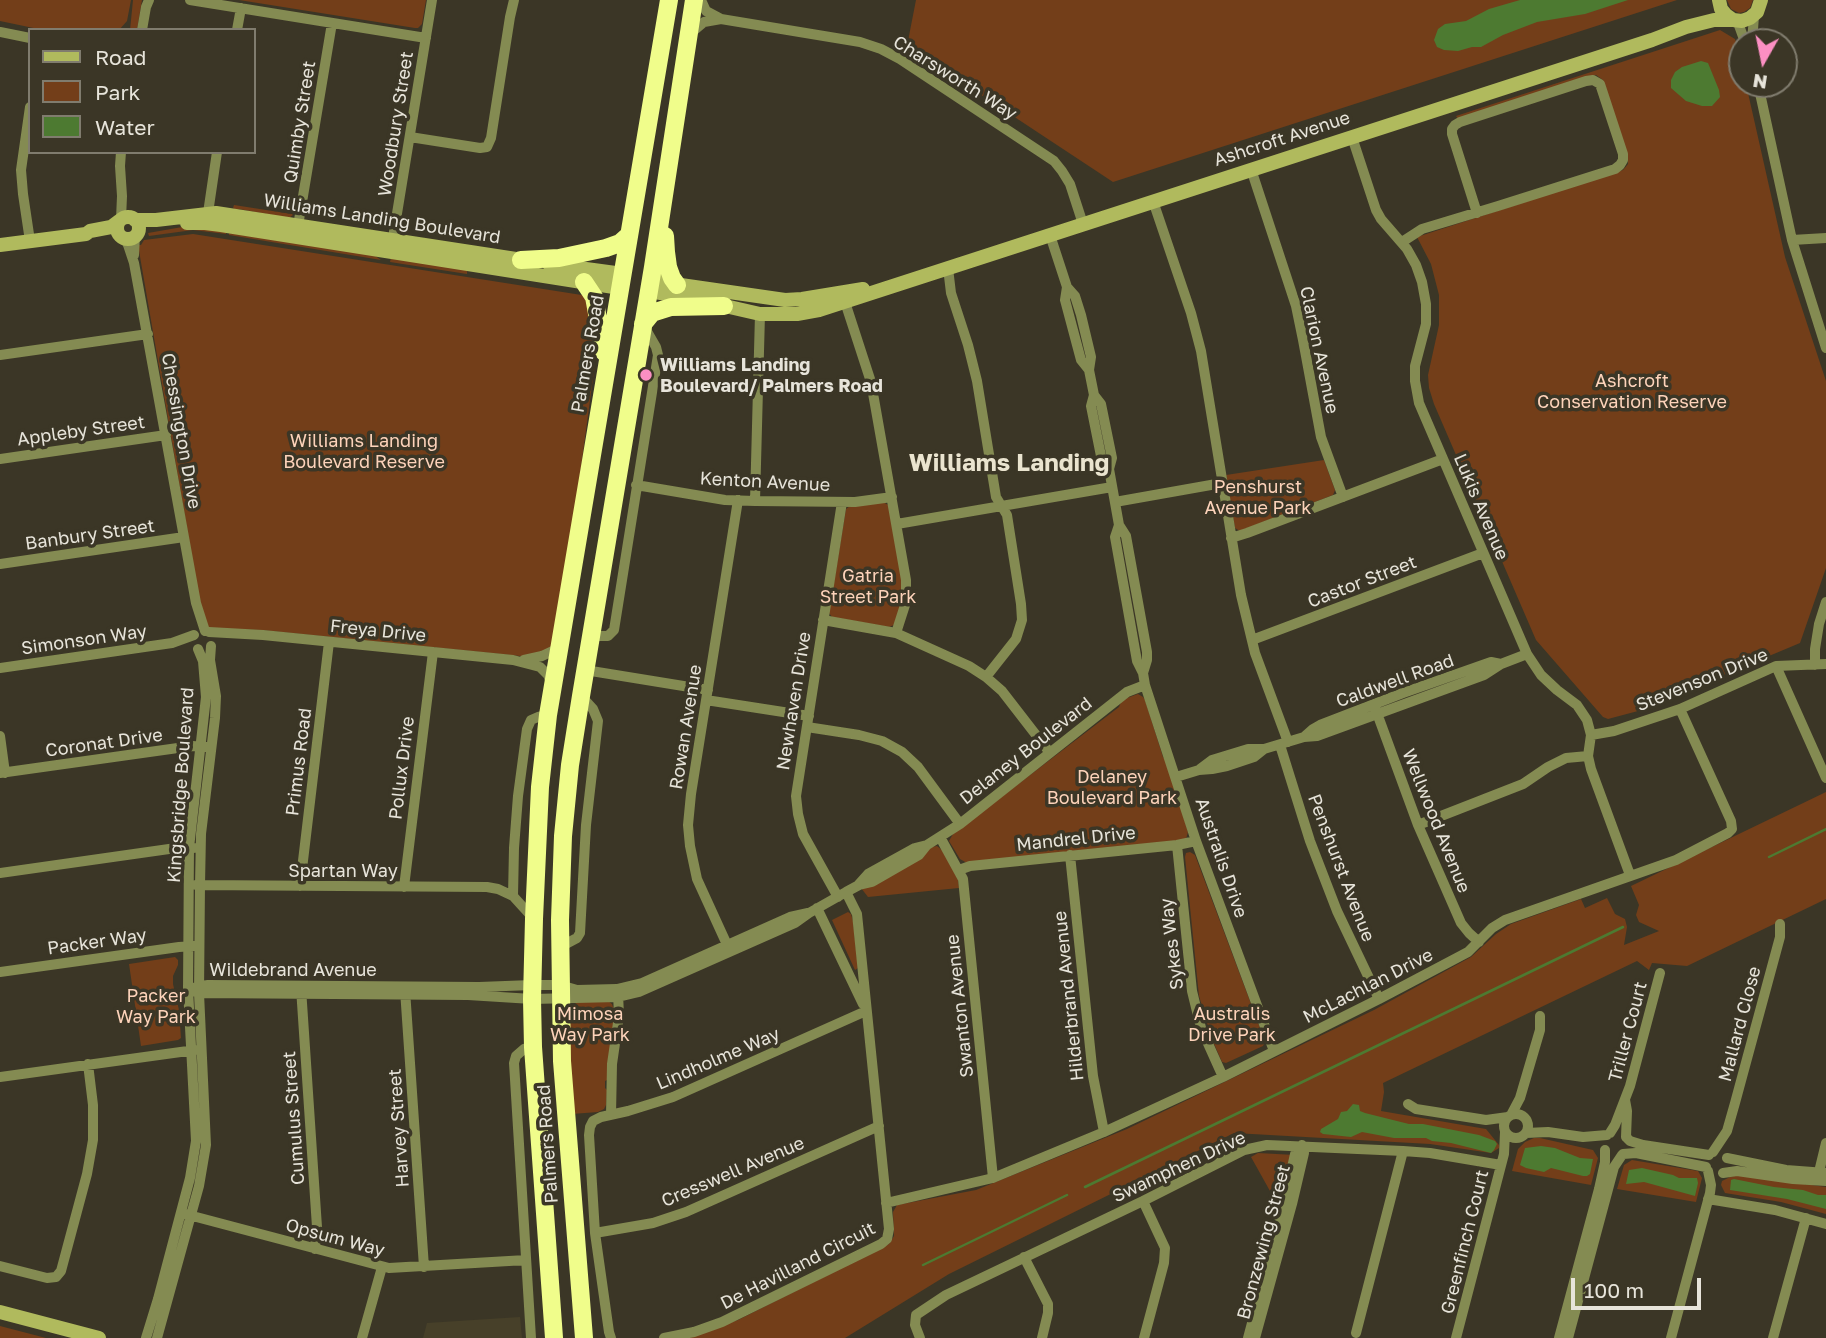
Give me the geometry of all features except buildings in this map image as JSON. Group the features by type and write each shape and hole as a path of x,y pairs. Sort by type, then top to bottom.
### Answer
{"highway":[{"name":"Palmers Road","path":"554,1338 533,1047 532,992 540,787 552,687 669,0"},
{"name":"Palmers Road","path":"584,1338 562,1062 560,947 564,836 570,765 590,636 650,285 694,0"},
{"path":"664,194 666,252 672,278 677,285"},
{"path":"521,260 558,258 606,248 620,243 629,234"},
{"path":"621,281 650,285"},
{"path":"584,282 594,297 606,369"},
{"path":"643,324 650,315 671,307 724,306"}],"main road":[{"path":"1719,0 1723,12 1735,20"},
{"name":"Ashcroft Avenue","path":"1686,27 1719,0"},
{"name":"Ashcroft Avenue","path":"650,285 760,314 797,314 845,302 1686,27 1713,20 1746,20 1761,6"},
{"name":"Williams Landing Boulevard","path":"0,246 86,234 156,220 208,213 230,214 299,226 390,247 584,282 621,281"},
{"name":"Williams Landing Boulevard","path":"128,227 205,223 390,247 521,260 621,281"},
{"name":"Ashcroft Avenue","path":"650,285 677,285 785,300 889,287"},
{"path":"0,1312 99,1338"}],"street":[{"path":"142,28 149,0"},
{"path":"190,0 426,38"},
{"name":"Woodbury Street","path":"390,247 432,0"},
{"path":"410,137 487,147 491,138 514,0"},
{"path":"509,31 520,0"},
{"path":"701,0 706,11 721,19"},
{"path":"1756,28 1761,6"},
{"path":"237,28 241,8"},
{"path":"689,35 704,22 721,19"},
{"name":"Charsworth Way","path":"721,19 860,42 890,53 1054,161 1070,184 1083,224"},
{"path":"1735,20 1739,28"},
{"name":"Quimby Street","path":"299,226 332,23"},
{"path":"0,32 28,38"},
{"path":"1402,242 1422,229 1477,212 1615,169 1623,160 1623,154 1600,84 1593,80 1586,81 1455,125 1452,134 1477,212"},
{"path":"1761,98 1792,240 1825,343"},
{"path":"28,121 21,170 30,241"},
{"name":"Lukis Avenue","path":"1352,137 1378,215 1402,242 1420,274 1426,304 1426,324 1415,366 1417,396 1527,654 1541,676 1577,705 1587,720 1591,735"},
{"name":"Chessington Drive","path":"121,154 122,196 195,603 194,635"},
{"path":"208,213 217,154"},
{"name":"Clarion Avenue","path":"1251,169 1296,306 1321,437 1343,497"},
{"name":"Penshurst Avenue","path":"1153,201 1201,351 1241,595 1252,640 1284,743 1310,841 1337,911 1380,999"},
{"name":"Australis Drive","path":"1050,235 1067,287 1065,300 1081,360 1089,370 1094,395 1091,406 1102,461 1109,469 1119,525 1115,537 1137,661 1196,841 1274,1051"},
{"path":"1792,240 1826,238"},
{"path":"943,270 972,361 996,497 1007,515 1020,597 1022,620 1018,633 1012,645 986,677"},
{"path":"845,302 871,382 897,524 906,602 896,633"},
{"path":"755,501 760,314"},
{"path":"590,636 608,636 614,630 658,355 643,324"},
{"path":"0,355 148,334"},
{"name":"Appleby Street","path":"0,459 166,435"},
{"path":"1231,538 1443,459"},
{"path":"1115,502 1223,483"},
{"name":"Kenton Avenue","path":"636,485 755,501 842,502 892,497"},
{"path":"897,524 1112,487"},
{"name":"Rowan Avenue","path":"728,949 700,887 689,836 690,805 738,500"},
{"name":"Newhaven Drive","path":"842,502 797,785 798,814 803,834 842,894"},
{"name":"Banbury Street","path":"0,564 184,537"},
{"name":"Castor Street","path":"1252,640 1483,553"},
{"name":"Chessington Drive","path":"195,603 207,631"},
{"path":"1821,665 1815,649 1826,603"},
{"path":"823,620 896,633 959,661 986,677 1002,691 1050,753"},
{"path":"200,630 207,631 212,639 211,645 205,650 197,648 192,641 194,635 200,630"},
{"name":"Freya Drive","path":"207,631 513,660 534,659 559,649"},
{"name":"Simonson Way","path":"0,668 172,643 194,635"},
{"name":"Freya Drive","path":"211,645 240,635"},
{"name":"Primus Road","path":"300,886 329,642"},
{"name":"Simonson Way","path":"172,643 197,648"},
{"name":"Kingsbridge Boulevard","path":"197,1049 199,989 194,946 195,848 216,696 211,667 211,645"},
{"name":"Kingsbridge Boulevard","path":"197,648 203,661 206,687 207,747"},
{"name":"Pollux Drive","path":"404,887 433,652"},
{"name":"Caldwell Road","path":"1176,777 1199,769 1212,760 1248,749 1264,750 1304,737 1317,736 1376,710 1484,675 1501,664 1527,654"},
{"name":"Freya Drive","path":"513,660 540,667 548,675 552,687"},
{"name":"Stevenson Drive","path":"1591,735 1614,731 1680,709 1776,666 1821,665"},
{"path":"1776,666 1826,778"},
{"path":"585,670 809,716"},
{"name":"Delaney Boulevard","path":"560,992 577,990 618,993 645,990 728,949 795,923 859,885 868,874 915,848 927,845 960,824 1127,692 1145,685"},
{"name":"McLachlan Drive","path":"886,1203 993,1178 1104,1132 1223,1077 1380,999 1468,952 1492,929 1506,920 1676,860 1728,833 1732,829 1731,821 1680,709"},
{"name":"Wellwood Avenue","path":"1376,710 1418,825 1461,923 1479,943"},
{"path":"534,919 513,897 518,796 527,729 531,720 548,715"},
{"path":"807,727 882,741 902,752 918,767 960,824"},
{"path":"1591,735 1588,756 1591,769 1630,876"},
{"path":"0,736 3,773"},
{"name":"Coronat Drive","path":"3,773 207,747"},
{"path":"1418,825 1523,784 1566,758 1588,756"},
{"name":"Swanton Avenue","path":"940,836 962,879 993,1178"},
{"name":"Mandrel Drive","path":"959,870 970,866 1196,841"},
{"name":"Sykes Way","path":"1177,845 1192,991 1201,1028 1223,1077"},
{"path":"0,873 176,848 195,848"},
{"name":"Hilderbrand Avenue","path":"1070,855 1093,1076 1104,1132"},
{"name":"Spartan Way","path":"487,887 504,883 513,876"},
{"name":"Spartan Way","path":"194,885 487,887 513,897"},
{"name":"De Havilland Circuit","path":"664,1338 694,1332 722,1322 887,1239 889,1233 857,914 842,894"},
{"name":"De Havilland Circuit","path":"813,910 866,1011"},
{"name":"Mallard Close","path":"1727,1157 1727,1131 1780,937 1780,924"},
{"name":"Kingsbridge Boulevard","path":"157,1338 161,1308 186,1215 201,1113 197,1049 188,989 194,946"},
{"name":"Packer Way","path":"0,972 194,946"},
{"name":"Triller Court","path":"1608,1134 1625,1100 1660,973"},
{"path":"851,979 863,975"},
{"name":"Wildebrand Avenue","path":"188,989 560,992"},
{"name":"Cumulus Street","path":"301,989 317,1227 315,1249"},
{"name":"Harvey Street","path":"405,990 424,1267"},
{"path":"611,1115 612,1064 619,1016 618,993"},
{"name":"Lindholme Way","path":"595,1233 589,1135 593,1121 673,1097 866,1011"},
{"path":"1505,1132 1504,1124 1520,1098 1540,1030 1540,1016"},
{"name":"Palmers Road","path":"531,1338 514,1063 516,1056 524,1049 533,1047"},
{"path":"0,1077 197,1049"},
{"path":"0,1266 47,1278 56,1277 62,1267 92,1151 93,1105 88,1064"},
{"path":"1520,1098 1528,1127 1522,1136"},
{"name":"Triller Court","path":"1625,1100 1628,1111 1626,1138"},
{"path":"1409,1104 1416,1109 1486,1120 1519,1114 1548,1132"},
{"path":"1486,1120 1511,1138 1548,1132 1583,1137 1619,1132 1630,1141 1643,1145 1720,1152 1727,1157 1786,1170 1822,1172 1826,1143"},
{"name":"Cresswell Avenue","path":"595,1233 653,1223 686,1212 878,1126"},
{"name":"Mallard Close","path":"1711,1153 1727,1131"},
{"name":"Greenfinch Court","path":"1456,1338 1488,1220 1502,1160 1505,1132"},
{"path":"1559,1338 1599,1189 1605,1162 1603,1141 1608,1134"},
{"name":"Greenfinch Court","path":"1502,1160 1522,1136"},
{"path":"1583,1137 1613,1156 1636,1153 1707,1169 1716,1175 1737,1171 1826,1181"},
{"path":"1568,1338 1615,1167 1628,1147 1626,1138"},
{"name":"Swamphen Drive","path":"919,1338 915,1325 918,1313 965,1285 1244,1150 1267,1145 1302,1145 1502,1160"},
{"name":"Bronzewing Street","path":"1248,1338 1295,1154 1302,1145"},
{"name":"Bronzewing Street","path":"1255,1338 1292,1204 1304,1153 1302,1145"},
{"path":"1356,1333 1403,1151"},
{"path":"1671,1338 1709,1196 1711,1185 1705,1160 1711,1153"},
{"path":"1709,1196 1722,1173 1728,1168 1727,1157"},
{"path":"1709,1196 1826,1224"},
{"path":"1143,1201 1165,1248 1164,1264 1144,1338"},
{"name":"Opsum Way","path":"186,1215 395,1269 526,1261"},
{"path":"1773,1338 1806,1218"},
{"path":"595,1233 611,1338"},
{"path":"1024,1257 1048,1304 1042,1338"},
{"path":"362,1338 382,1267"},
{"name":"Kingsbridge Boulevard","path":"146,1338 161,1308"}],"shaded area":[{"path":"520,1317 522,1338 423,1338 427,1323"}],"green space":[{"path":"0,0 131,0 127,21 121,28 33,28 0,21"},
{"path":"133,0 142,0 137,28 130,28"},
{"path":"239,0 426,0 422,24 415,28"},
{"path":"916,0 1677,0 1113,182 907,46"},
{"path":"1727,0 1753,0 1750,8 1739,13 1731,9"},
{"name":"Ashcroft Conservation Reserve","path":"1720,30 1728,35 1728,98 1749,98 1785,257 1826,381 1826,568 1800,643 1638,711 1608,719 1603,717 1536,640 1429,388 1428,375 1439,325 1439,295 1431,264 1417,237 1623,170 1628,164 1628,156 1603,80 1596,75 1458,119 1456,116"},
{"path":"234,205 293,215 289,218 236,210"},
{"path":"188,226 226,231 226,234 193,230 149,236 148,233"},
{"name":"Williams Landing Boulevard Reserve","path":"193,234 588,296 599,333 557,647 530,656 520,656 208,627 200,604 138,245 144,240"},
{"path":"229,235 374,255 381,260"},
{"path":"391,257 467,270 467,274 390,262"},
{"name":"Penshurst Avenue Park","path":"1324,460 1335,490 1333,495 1240,531 1235,528 1226,475"},
{"name":"Gatria Street Park","path":"883,502 890,506 902,578 902,602 894,625 889,627 832,617 829,613 846,509 850,506"},
{"name":"Delaney Boulevard Park","path":"1138,694 1145,700 1163,757 1167,761 1188,832 1186,839 967,863 960,859 949,841 953,834 1119,707 1121,702"},
{"path":"1826,792 1826,899 1687,966 1652,963 1649,970 1637,961 1383,1083 1381,1111 1486,1129 1499,1145 1499,1148 1491,1153 1430,1144 1234,1133 949,1274 845,1338 683,1338 738,1320 889,1244 894,1236 893,1212 897,1205 976,1190 1127,1129 1374,1010 1471,957 1511,924 1581,899 1585,908 1607,898 1615,914 1625,919 1627,927 1624,945 1659,931 1639,922 1636,915 1639,905 1631,886"},
{"path":"937,846 958,879 959,888 868,897 861,888 932,847"},
{"name":"Australis Drive Park","path":"1186,853 1195,855 1265,1041 1263,1046 1226,1063 1222,1062 1212,1039 1199,996 1185,857"},
{"path":"848,912 853,921 858,968 855,970 832,920"},
{"name":"Packer Way Park","path":"175,957 178,965 173,984 179,1010 181,1038 141,1046 129,964"},
{"name":"Mimosa Way Park","path":"608,1001 615,1013 605,1081 606,1105 598,1112 572,1114 568,1008 578,1002"},
{"path":"1534,1138 1593,1150 1598,1158 1591,1185 1512,1171 1518,1149"},
{"path":"1258,1153 1295,1155 1286,1195 1275,1200 1251,1157"},
{"path":"1632,1160 1698,1171 1702,1178 1696,1202 1617,1189 1624,1165"},
{"path":"1738,1175 1826,1187 1826,1214 1781,1202 1725,1193 1722,1181"},
{"path":"0,1326 46,1338 0,1338"}],"water":[{"path":"1520,0 1628,0 1585,14 1537,22 1481,47 1458,51 1437,47 1434,40 1438,29 1445,24 1466,21 1489,9"},
{"path":"1701,61 1708,63 1719,90 1720,97 1712,106 1686,101 1671,88 1675,72"},
{"path":"1353,1104 1359,1105 1360,1111 1365,1113 1409,1124 1423,1124 1479,1135 1497,1144 1491,1153 1426,1138 1394,1138 1362,1132 1351,1137 1320,1132"},
{"path":"1525,1148 1555,1148 1580,1158 1593,1159 1590,1174 1583,1176 1551,1168 1544,1172 1520,1165"},
{"path":"1642,1168 1679,1178 1697,1178 1695,1196 1644,1182 1626,1184 1629,1170"},
{"path":"1731,1180 1826,1195 1826,1209 1787,1199 1730,1190"}],"waterway":[{"path":"1769,857 1826,829"},
{"path":"1085,1187 1623,927"},
{"path":"923,1265 1067,1195"}],"place":[{"name":"Williams Landing Boulevard/ Palmers Road","path":"646,375"}],"district":[{"name":"Williams Landing","path":"1009,463"}]}
